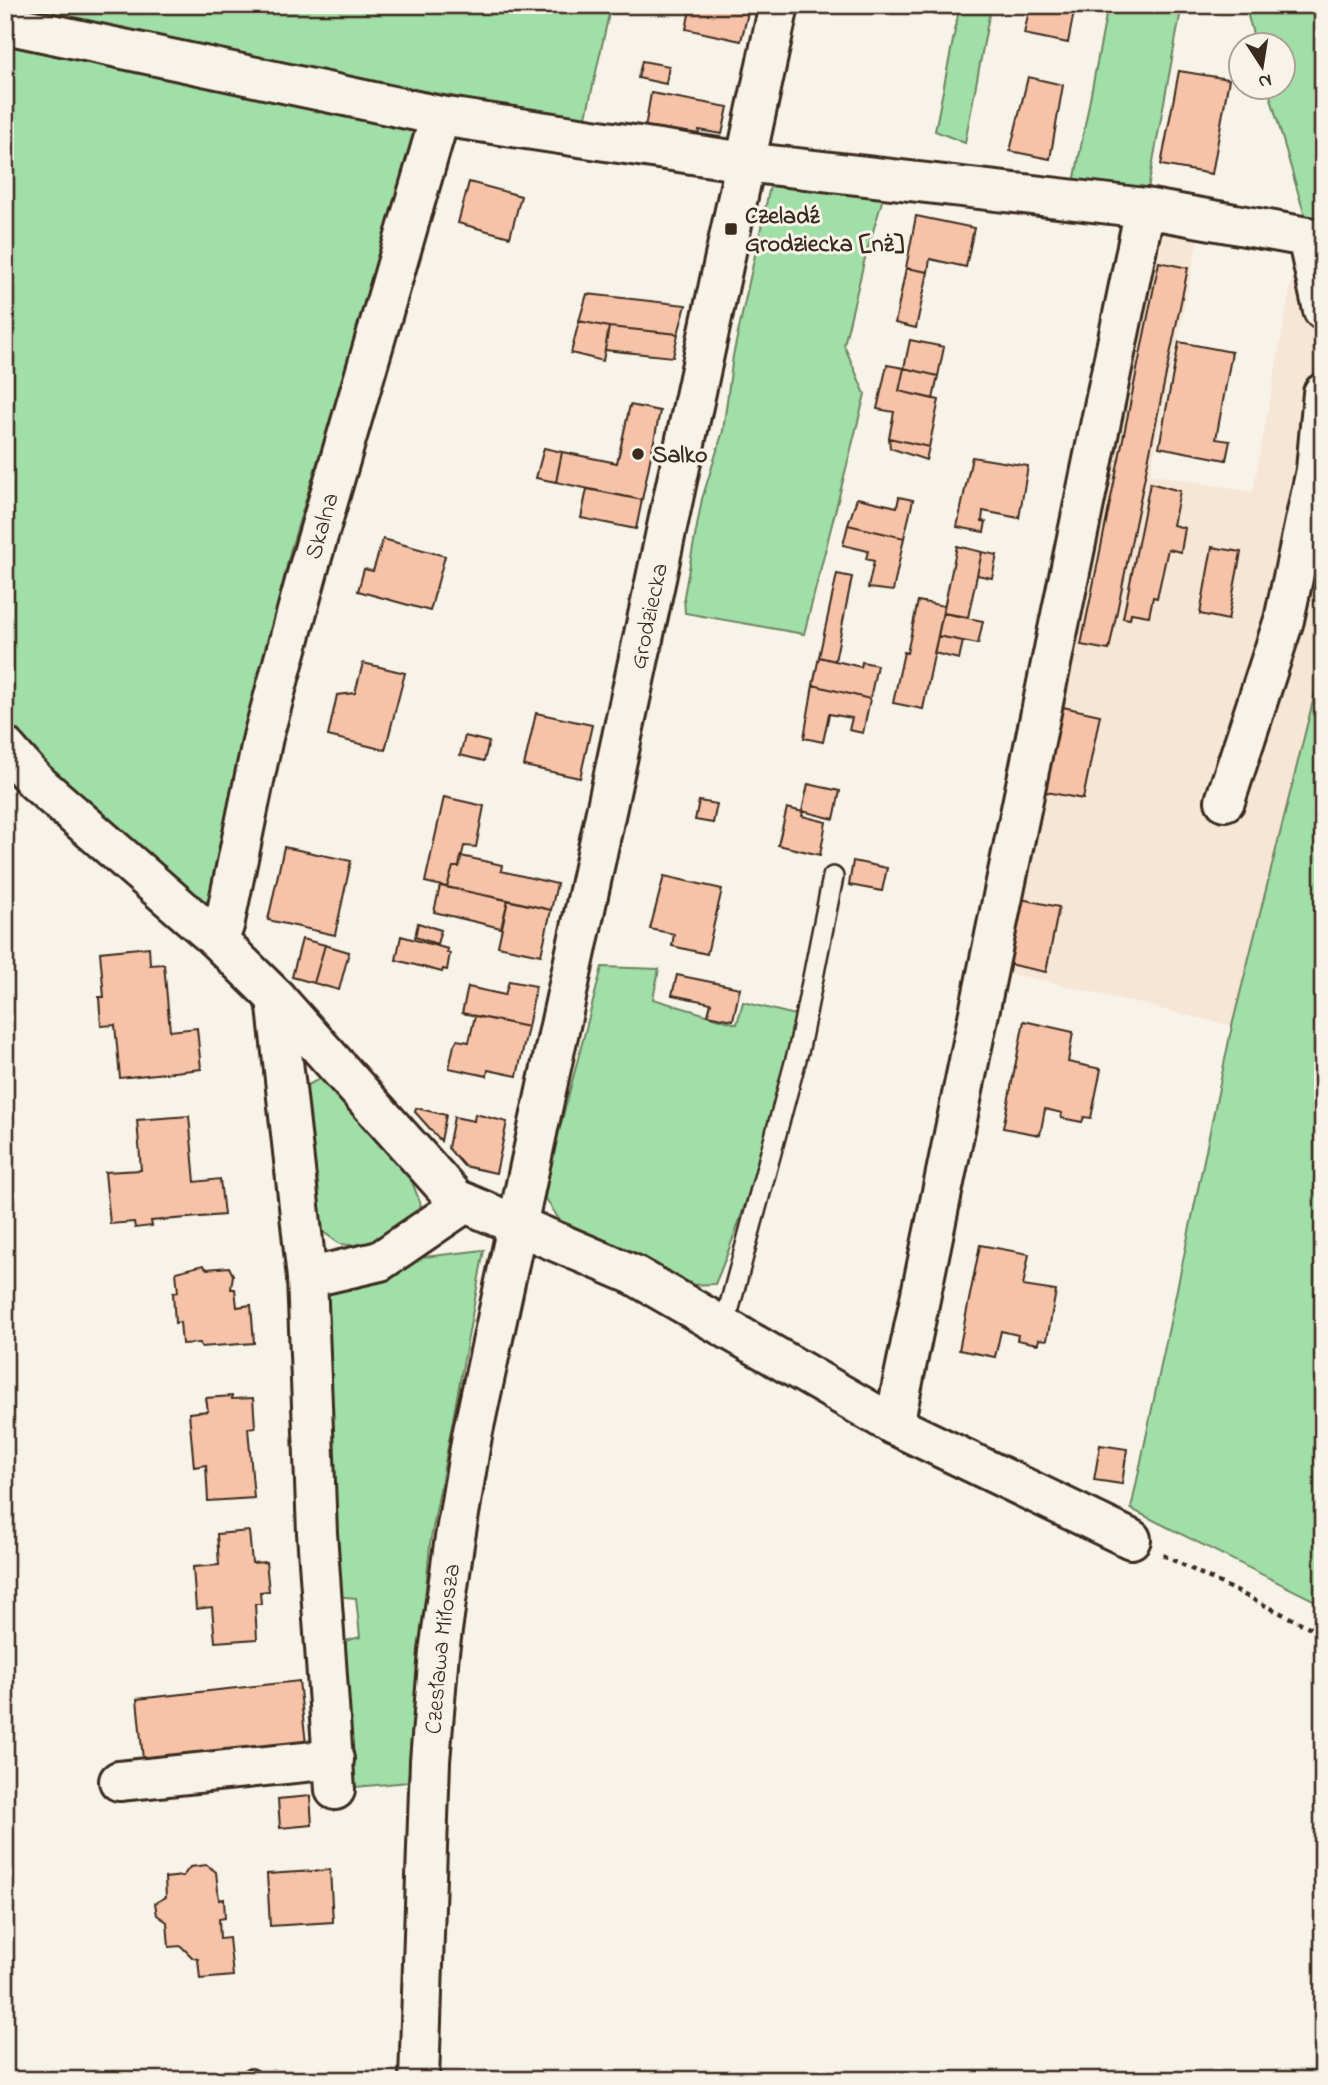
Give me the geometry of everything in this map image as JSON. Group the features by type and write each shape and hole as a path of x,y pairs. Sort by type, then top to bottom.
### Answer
{"street":[{"name":"Grodziecka","path":"516,1225 779,5"},
{"path":"5,24 440,116 745,162 1145,208 1307,237 1323,310"},
{"name":"Skalna","path":"214,937 224,926 263,737 309,567 440,116"},
{"path":"894,1424 1145,208"},
{"path":"1225,801 1284,620 1316,470 1323,393"},
{"path":"5,747 35,781 214,937 276,998 456,1199 634,1275 894,1424 1131,1539"},
{"path":"119,1781 335,1774 317,1533 307,1278 276,998"},
{"path":"307,1278 380,1261 465,1203"},
{"name":"Czesława Miłosza","path":"419,2080 430,1761 439,1652 472,1436 516,1225"}],"lane":[{"path":"724,1327 799,1048 833,877"}],"path":[{"path":"1131,1539 1323,1633"}],"shaded area":[{"path":"1152,223 1200,230 1150,474 1253,492 1298,247 1323,253 1323,661 1232,1026 1000,972"}],"green space":[{"path":"5,5 611,5 585,121 84,28 5,16"},
{"path":"960,5 991,5 965,143 935,131"},
{"path":"1108,5 1182,5 1147,194 1073,188"},
{"path":"1245,5 1323,5 1323,219 1306,220 1272,102 1296,102 1296,32 1252,32"},
{"path":"5,42 427,126 352,347 290,552 246,745 221,935 111,823 5,725"},
{"path":"772,177 886,188 865,258 844,345 865,394 804,634 685,613 684,596 702,499 723,431 733,356"},
{"path":"1323,661 1323,1605 1131,1509 1232,1026"},
{"path":"602,967 659,969 653,999 737,1024 743,1002 799,1016 751,1185 715,1284 689,1285 563,1226 545,1197 550,1166"},
{"path":"323,1077 407,1169 421,1205 401,1232 371,1247 340,1244 319,1229 304,1087"},
{"path":"484,1250 430,1544 408,1782 346,1788 338,1643 360,1637 356,1598 335,1596 318,1311 330,1286 407,1259"}],"building":[{"path":"691,5 750,5 741,41 686,29"},
{"path":"1030,5 1081,5 1075,6 1068,43 1024,34"},
{"path":"642,61 669,66 666,84 638,78"},
{"path":"1179,71 1226,79 1226,96 1212,174 1161,165"},
{"path":"1028,77 1063,85 1050,159 1010,151"},
{"path":"651,93 728,107 722,134 699,130 697,144 644,134"},
{"path":"469,182 521,196 510,237 458,223"},
{"path":"916,216 974,228 966,267 930,259 928,272 906,268"},
{"path":"1159,262 1188,268 1109,650 1081,645"},
{"path":"906,268 928,272 916,328 895,323"},
{"path":"587,294 686,305 678,334 609,327 579,321"},
{"path":"579,321 609,327 603,361 571,353"},
{"path":"609,327 678,334 673,357 605,350"},
{"path":"910,340 944,347 938,376 904,368"},
{"path":"1179,342 1232,352 1216,439 1230,441 1226,460 1159,447"},
{"path":"887,365 904,368 899,391 939,400 929,447 889,438 894,412 877,409"},
{"path":"904,368 938,376 933,399 899,391"},
{"path":"630,405 660,411 642,500 556,482 562,452 617,463"},
{"path":"889,438 929,447 926,460 890,448"},
{"path":"544,448 562,452 556,482 536,478"},
{"path":"972,457 1028,466 1019,518 983,511 982,521 986,522 984,532 957,527"},
{"path":"1150,483 1180,491 1173,525 1185,528 1181,552 1168,549 1157,598 1153,597 1149,616 1131,613 1130,619 1123,618"},
{"path":"587,489 642,500 636,529 581,518"},
{"path":"899,497 913,500 904,538 848,525 857,498 897,507"},
{"path":"848,525 904,538 893,591 868,588 874,561 866,559 868,551 843,545"},
{"path":"383,539 445,556 430,611 358,591 364,569 373,571"},
{"path":"957,546 982,552 968,617 943,613"},
{"path":"1212,547 1241,552 1228,620 1200,614"},
{"path":"982,552 997,555 992,578 977,575"},
{"path":"837,574 852,577 835,661 819,657"},
{"path":"918,601 944,606 923,709 893,703"},
{"path":"943,613 983,621 978,644 938,636"},
{"path":"938,636 963,641 959,659 934,653"},
{"path":"819,657 861,667 862,662 877,665 870,699 813,685"},
{"path":"363,663 405,673 385,750 328,736 337,695 355,693"},
{"path":"813,685 870,699 863,733 849,730 852,718 829,714 823,742 804,738"},
{"path":"1058,706 1100,715 1083,799 1041,791"},
{"path":"536,713 592,725 580,778 524,766"},
{"path":"465,736 489,742 484,761 460,755"},
{"path":"808,784 840,791 834,819 802,811"},
{"path":"444,797 484,806 476,847 464,846 459,867 453,867 447,887 425,882"},
{"path":"699,801 717,804 713,823 695,820"},
{"path":"787,808 803,812 802,816 826,822 820,855 778,845"},
{"path":"284,847 351,861 335,935 268,920"},
{"path":"461,856 502,865 501,871 557,884 551,910 447,887 453,867 459,867"},
{"path":"853,861 887,868 882,891 849,885"},
{"path":"664,876 722,889 707,954 672,946 674,934 650,929"},
{"path":"440,886 508,900 501,928 434,912"},
{"path":"1021,899 1059,907 1046,972 1008,964"},
{"path":"508,900 551,910 541,955 498,946"},
{"path":"418,923 441,930 437,944 415,937"},
{"path":"401,936 448,949 447,953 450,953 447,970 443,969 442,972 396,960"},
{"path":"302,939 325,945 314,983 292,977"},
{"path":"325,945 349,952 339,990 314,983"},
{"path":"149,947 150,965 164,964 170,1031 197,1028 201,1069 120,1078 115,1025 101,1026 99,997 104,997 100,952"},
{"path":"677,975 740,988 733,1020 708,1015 711,1003 672,995"},
{"path":"509,981 536,986 528,1027 462,1013 468,987 505,995"},
{"path":"475,1016 528,1027 517,1076 488,1070 487,1076 449,1068 457,1040 469,1042"},
{"path":"1024,1021 1073,1032 1068,1062 1101,1069 1091,1118 1084,1117 1082,1122 1061,1118 1062,1113 1045,1109 1040,1135 1003,1128"},
{"path":"416,1108 446,1115 441,1141 415,1112"},
{"path":"475,1114 507,1122 496,1173 464,1166 448,1148 454,1117 474,1121"},
{"path":"189,1116 195,1182 220,1179 224,1215 151,1221 152,1226 135,1228 134,1222 110,1224 105,1172 141,1170 137,1120"},
{"path":"980,1245 1029,1254 1023,1286 1056,1291 1047,1340 1039,1339 1038,1344 1017,1340 1018,1335 1001,1331 995,1357 959,1350"},
{"path":"203,1265 207,1269 229,1267 233,1275 231,1289 235,1289 237,1307 251,1305 254,1343 201,1347 200,1343 182,1344 180,1322 175,1323 173,1293 178,1292 176,1272"},
{"path":"232,1396 232,1399 253,1398 255,1427 248,1428 254,1498 208,1501 206,1465 194,1467 189,1413 208,1411 206,1398"},
{"path":"1100,1445 1127,1449 1122,1484 1094,1480"},
{"path":"249,1531 252,1563 266,1562 269,1591 260,1592 261,1604 255,1604 257,1639 215,1642 212,1607 196,1609 193,1567 219,1565 217,1534"},
{"path":"299,1681 307,1753 144,1770 137,1699"},
{"path":"310,1796 312,1825 280,1828 278,1799"},
{"path":"207,1865 216,1872 219,1900 224,1899 225,1918 219,1919 220,1939 229,1938 233,1976 200,1979 198,1959 193,1958 181,1946 169,1947 167,1922 157,1915 155,1903 166,1897 165,1878 183,1876 190,1867"},
{"path":"330,1870 333,1922 270,1926 267,1874"}],"place":[{"name":"Czeladź Grodziecka [nż]","path":"731,229"},
{"name":"Salko","path":"638,454"}]}
